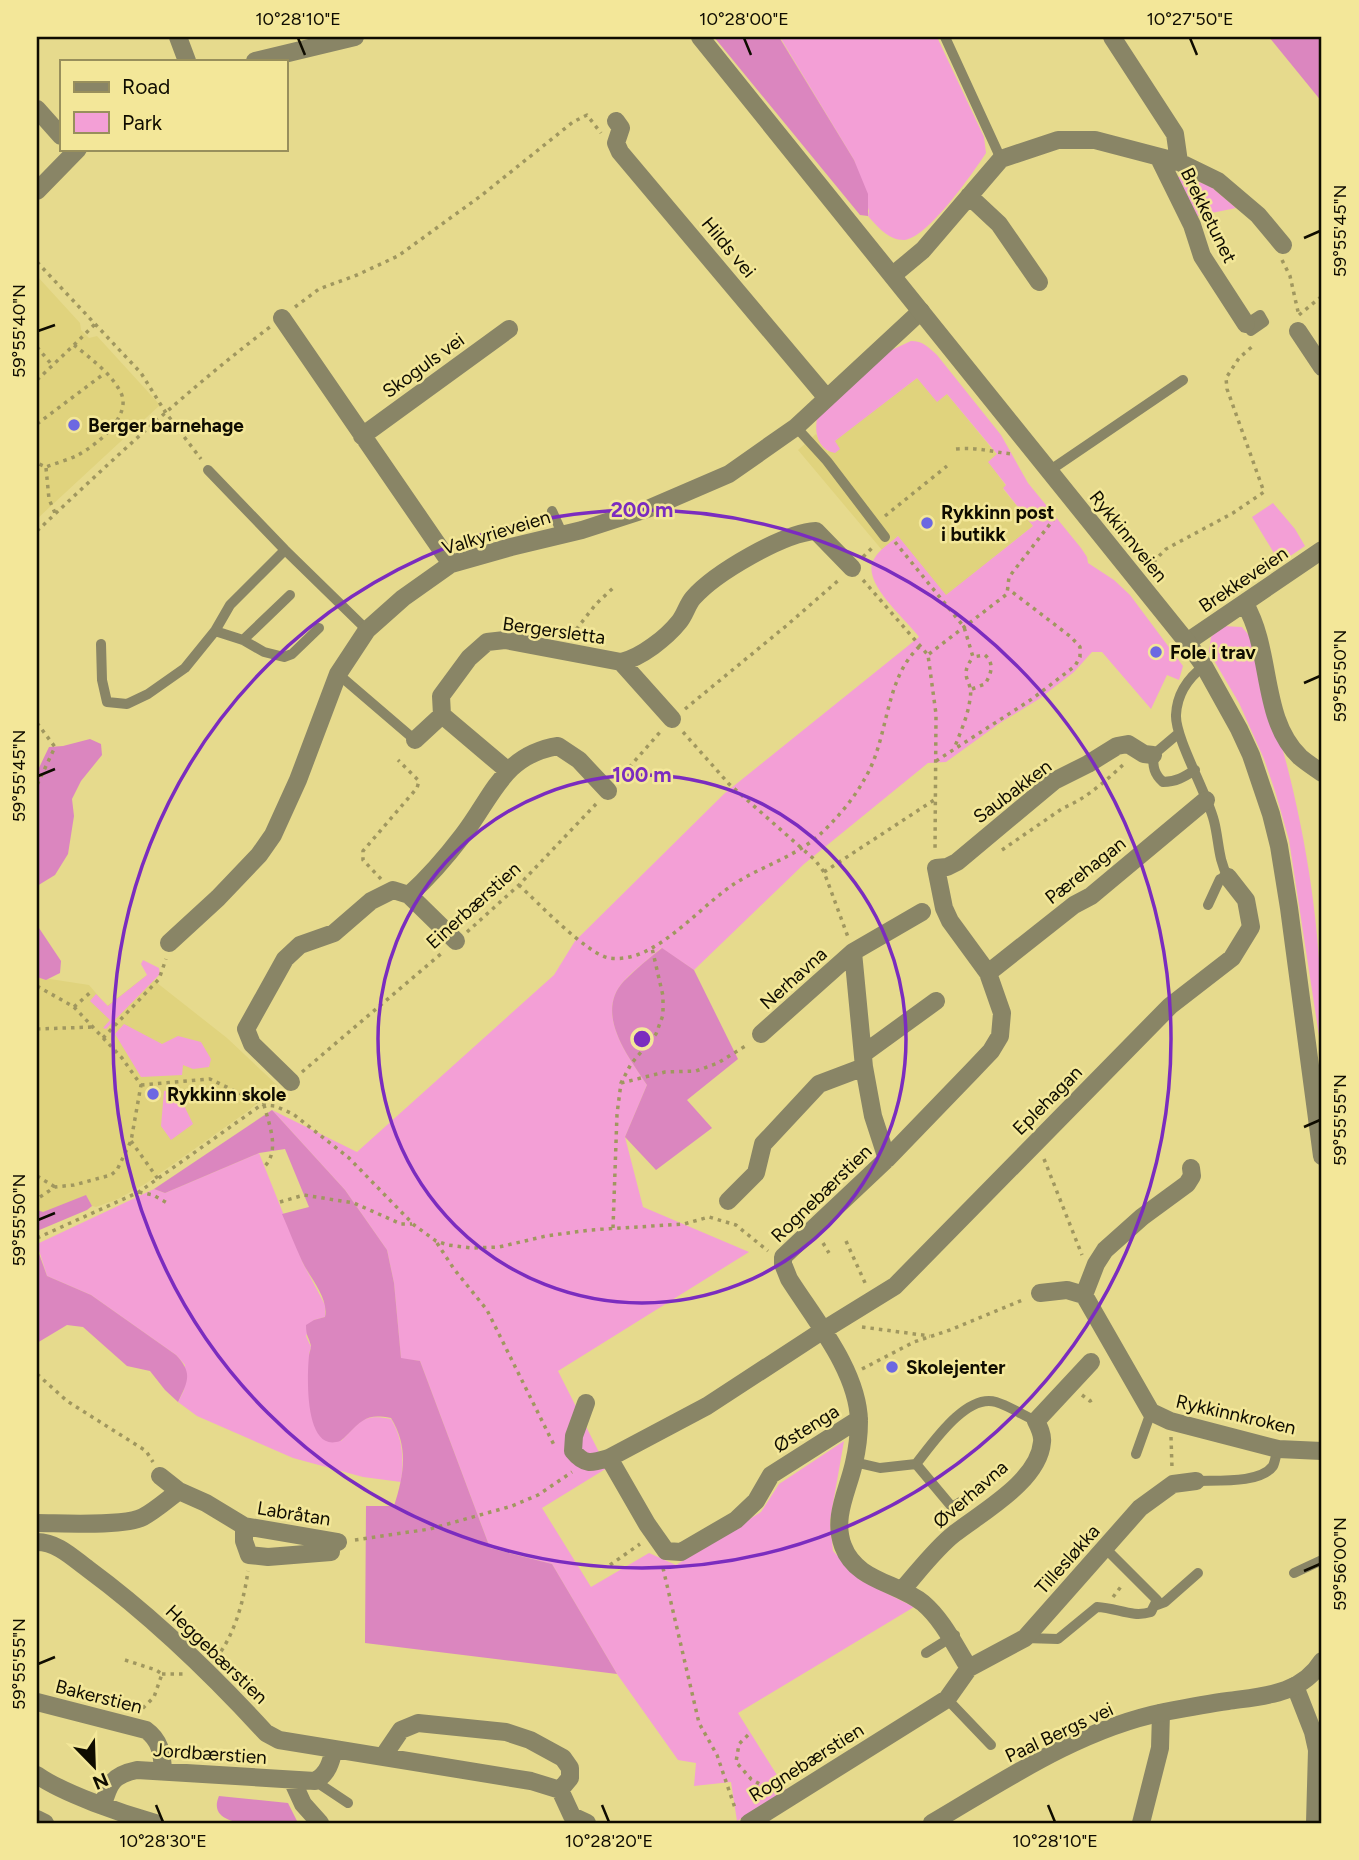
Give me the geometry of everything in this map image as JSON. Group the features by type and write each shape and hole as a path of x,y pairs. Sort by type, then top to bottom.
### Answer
{"street":[{"path":"178,37 187,60"},
{"path":"259,60 355,37"},
{"name":"Rykkinnveien","path":"700,37 1187,642 1222,695 1251,755 1279,846 1322,1156"},
{"name":"Brekketunet","path":"1112,37 1175,134 1179,162"},
{"path":"37,109 60,135"},
{"path":"616,121 621,128 616,143"},
{"name":"Brekketunet","path":"1001,159 1058,140 1095,140 1179,162 1218,181 1258,215 1279,240"},
{"name":"Hilds vei","path":"616,143 620,152 826,397"},
{"path":"37,191 75,150"},
{"name":"Brekketunet","path":"1159,158 1192,225 1202,256 1246,324"},
{"path":"893,275 923,250 1001,159"},
{"path":"969,196 999,224 1039,282"},
{"name":"Valkyrieveien","path":"169,943 218,898 259,855 273,835 298,780 338,674 367,630 403,598 451,564 562,533 582,530 650,508 729,474 796,427 920,311"},
{"path":"282,318 451,564"},
{"name":"Skoguls vei","path":"362,436 509,329"},
{"path":"1300,329 1322,367"},
{"name":"Bergersletta","path":"442,715 441,696 469,658 487,642 505,640 621,662 629,660 660,639 680,622 693,598 722,574 773,544 801,532 816,531 852,568"},
{"name":"Brekkeveien","path":"1187,642 1322,550"},
{"path":"1245,604 1262,642 1268,688 1279,726 1300,757 1322,773"},
{"path":"621,662 672,719"},
{"path":"415,740 442,715 507,770"},
{"name":"Saubakken","path":"936,868 957,862 1054,781 1117,746 1128,744 1146,753"},
{"path":"290,1082 252,1044 246,1029 285,959 300,945 334,933 371,901 425,881 464,834 507,770 539,749 558,746 579,760 608,791"},
{"name":"Pærehagan","path":"988,973 1074,905 1091,896 1206,800"},
{"name":"Rognebærstien","path":"742,1818 786,1798 947,1699 970,1668 954,1636 934,1614 902,1590 867,1576 844,1548 838,1518 854,1462 859,1419 849,1376 828,1327 789,1279 782,1264 783,1257 887,1159 981,1061 1000,1036 1002,1013 988,973 950,921 944,908 936,868"},
{"name":"Eplehagan","path":"828,1327 895,1286 1170,1006 1232,958 1251,927 1247,900 1228,877"},
{"path":"400,892 456,941"},
{"name":"Nerhavna","path":"761,1034 853,952 922,912"},
{"name":"Nerhavna","path":"853,952 864,1060 873,1116 887,1159"},
{"path":"728,1201 756,1174 763,1144 819,1084 864,1060 936,1000"},
{"path":"1040,1293 1067,1290 1084,1294 1105,1251 1117,1238 1187,1184 1192,1175 1191,1168"},
{"name":"Rykkinnkroken","path":"1084,1294 1151,1412 1170,1421 1278,1449 1322,1451"},
{"path":"586,1404 574,1436 573,1451 581,1460 601,1460 707,1406 828,1327"},
{"path":"1036,1421 1091,1362"},
{"name":"Østenga","path":"666,1551 681,1552 736,1520 756,1501 771,1475 859,1419"},
{"name":"Øverhavna","path":"902,1590 953,1535 982,1516 1018,1484 1038,1460 1043,1439 1036,1421"},
{"path":"601,1460 666,1551"},
{"name":"Labråtan","path":"160,1476 179,1491 206,1503 244,1526 334,1547"},
{"name":"Tillesløkka","path":"970,1668 1025,1638 1140,1508 1173,1484 1196,1480"},
{"path":"37,1522 80,1524 132,1521 143,1517 179,1491"},
{"path":"57,1547 80,1524"},
{"name":"Labråtan","path":"244,1526 244,1541 249,1555 268,1557 334,1547"},
{"name":"Heggebærstien","path":"37,1542 57,1547 129,1599 204,1668 266,1732 279,1740 531,1781 560,1790"},
{"path":"1315,1823 1317,1750 1295,1686 1308,1679 1322,1661"},
{"name":"Paal Bergs vei","path":"932,1823 1055,1752 1092,1736 1161,1713 1276,1695 1295,1686"},
{"name":"Bakerstien","path":"37,1702 146,1730 153,1735 162,1751 163,1770"},
{"path":"1141,1823 1160,1748 1161,1713"},
{"path":"384,1755 401,1730 418,1723 506,1732 530,1740 564,1758 570,1768 570,1778 560,1790 576,1821"},
{"path":"315,1781 323,1776 331,1762 334,1749"},
{"name":"Jordbærstien","path":"103,1805 108,1787 125,1773 137,1770 315,1781"},
{"path":"37,1775 103,1805 155,1823"},
{"name":"Jordbærstien","path":"292,1780 303,1804 320,1823"},
{"path":"37,1819 44,1823"}],"lane":[{"path":"945,37 1001,159"},
{"path":"1049,471 1183,380"},
{"path":"796,427 827,461 885,537"},
{"path":"208,470 367,630"},
{"path":"552,511 562,533"},
{"path":"101,643 107,702 127,704 148,694 185,668 215,631 230,605 285,550"},
{"path":"243,640 290,595"},
{"path":"215,631 243,640 264,652 284,657 292,654 319,628"},
{"path":"1204,666 1194,674 1179,694 1175,717 1213,819 1220,864 1228,877 1220,879 1208,905"},
{"path":"338,674 415,740"},
{"path":"1179,733 1146,753 1157,776 1163,782 1180,779 1195,770"},
{"path":"854,1462 880,1468 916,1464 948,1426 975,1402 993,1401 1036,1421"},
{"path":"1136,1454 1151,1412"},
{"path":"1196,1480 1250,1479 1261,1475 1272,1467 1278,1449"},
{"name":"Øverhavna","path":"916,1464 952,1507 967,1498"},
{"path":"1025,1638 1058,1639 1097,1607 1138,1616 1151,1612 1157,1600 1104,1547"},
{"path":"1294,1573 1322,1560"},
{"path":"1154,1606 1165,1602 1198,1573"},
{"path":"926,1653 954,1636"},
{"path":"947,1699 991,1745"},
{"path":"315,1781 348,1803"}],"path":[{"path":"37,531 226,360 319,289 398,256 482,195 573,122 587,115 607,140 616,143"},
{"path":"1279,240 1279,253 1290,276 1300,329"},
{"path":"37,262 141,373 208,470"},
{"path":"1300,329 1322,296"},
{"path":"1289,314 1300,329"},
{"path":"37,380 95,324"},
{"path":"1152,575 1155,560 1166,549 1224,518 1264,492 1227,388 1226,378 1240,358 1261,339"},
{"path":"37,463 46,467 79,455 104,435 120,417 124,404 122,394 105,373 74,345"},
{"path":"37,347 52,365"},
{"path":"37,424 105,373"},
{"path":"956,449 977,447 993,453 1013,454"},
{"path":"875,524 947,466"},
{"path":"46,467 48,499 55,513"},
{"path":"929,654 1007,594 1009,577 1057,515"},
{"path":"885,537 892,538 964,627 973,657 965,678 972,689 968,712 954,749"},
{"name":"Einerbærstien","path":"37,1238 139,1192 264,1105 519,886 672,719 786,626 885,537"},
{"path":"852,568 929,654 936,714 936,868"},
{"path":"559,651 612,588"},
{"path":"936,761 1032,699 1075,666 1080,657 1080,648 1071,637 1007,588"},
{"path":"519,886 588,948 607,958 634,956 652,948 735,884 802,849 830,824 865,780 894,690 908,658 921,645"},
{"path":"972,689 985,684 991,670 991,663 985,655 973,657"},
{"path":"672,719 729,784 824,872 853,952"},
{"path":"37,723 55,747 37,785"},
{"path":"993,855 1146,753"},
{"path":"398,760 417,778 417,788 362,855 363,860 400,892"},
{"path":"824,872 934,800"},
{"path":"103,1038 159,979 164,970 169,943"},
{"path":"613,1228 617,1114 621,1083 631,1064 656,1034 663,1015 663,996 652,948"},
{"path":"37,986 74,1007 122,1058 141,1085 131,1141 117,1170 111,1175 55,1187 37,1199"},
{"path":"74,1007 93,990"},
{"path":"37,1030 93,1027"},
{"path":"621,1083 665,1072 696,1071 739,1051 761,1034"},
{"path":"141,1085 210,1079 264,1105 275,1106 293,1114 349,1158 414,1224 436,1241 454,1269 487,1310 557,1450"},
{"path":"264,1105 273,1139 270,1160 265,1166"},
{"path":"1036,1140 1091,1277"},
{"path":"131,1141 158,1179"},
{"path":"37,1176 55,1187"},
{"path":"139,1192 153,1195 169,1204"},
{"path":"280,1202 304,1195 354,1203 401,1224 414,1224"},
{"path":"436,1241 471,1248 499,1247 546,1236 613,1228 684,1224 709,1217 736,1225 782,1264"},
{"path":"846,1241 866,1283 860,1307"},
{"path":"849,1376 914,1342 1040,1293"},
{"path":"828,1327 932,1336"},
{"path":"37,1374 67,1401 146,1451 160,1476"},
{"path":"1170,1421 1173,1484"},
{"path":"334,1547 430,1529 512,1506 538,1495 569,1474 601,1460"},
{"path":"610,1565 654,1534"},
{"path":"666,1551 662,1565 699,1723 717,1755 742,1818"},
{"path":"204,1668 218,1657 226,1645 239,1610 249,1555"},
{"path":"1104,1607 1131,1574"},
{"path":"124,1723 154,1697 163,1674 125,1660"},
{"path":"748,1735 740,1744 736,1762 751,1779 786,1798"}],"shaded area":[{"path":"714,37 779,37 854,160 868,194 868,216 860,215"},
{"path":"1269,37 1322,37 1322,102"},
{"path":"37,276 80,323 81,330 89,338 97,336 160,405 38,518"},
{"path":"917,378 947,394 997,455 989,462 1006,486 1003,489 1033,526 946,596 898,536 882,550 798,450 816,434 828,452 834,441"},
{"path":"90,739 101,744 102,755 81,781 72,799 74,816 68,854 55,875 37,886 37,772 49,747"},
{"path":"37,925 61,961 60,973 46,980 37,977"},
{"path":"662,948 694,970 738,1059 687,1100 712,1128 656,1170 625,1137 647,1085 623,1048 613,1020 612,1007 616,993 624,981"},
{"name":"Rykkinn skole","path":"147,975 227,1038 278,1086 248,1111 145,1184 118,1199 96,1207 92,1206 86,1196 43,1213 37,1210 37,977 89,985 107,1006"},
{"path":"272,1110 345,1190 387,1250 394,1283 401,1358 420,1361 490,1548 552,1564 617,1674 365,1643 366,1506 394,1506 402,1472 402,1450 391,1418 367,1418 340,1441 328,1442 320,1436 314,1425 308,1395 311,1346 306,1325 325,1317 325,1310 322,1295 302,1261 282,1214 309,1207 285,1149 259,1153 165,1193 154,1189"},
{"path":"86,1195 92,1206 87,1210 37,1231 37,1210 43,1212"},
{"path":"37,1248 47,1276 91,1295 176,1355 187,1372 178,1402 150,1371 127,1366 83,1327 67,1325 37,1343"},
{"path":"219,1796 288,1803 298,1823 260,1824 232,1821 222,1816 217,1808"}],"green space":[{"path":"937,37 984,137 986,153 949,204 914,237 904,240 893,238 883,232 868,216 869,211 854,160 781,39"},
{"path":"1169,174 1209,185 1236,208 1192,217"},
{"path":"911,341 922,343 937,355 1001,435 1028,483 1081,548 1088,563 1114,580 1130,595 1183,666 1179,680 1167,675 1151,709 1102,652 1092,652 1074,672 1039,699 946,762 928,763 804,864 694,970 661,948 624,981 616,993 612,1007 617,1034 647,1085 625,1137 643,1207 749,1252 558,1371 607,1468 542,1508 591,1587 649,1553 676,1565 761,1512 779,1484 844,1441 830,1521 833,1551 860,1580 914,1607 738,1713 787,1791 737,1821 731,1782 694,1786 696,1763 678,1760 617,1674 552,1564 490,1548 420,1361 401,1359 394,1283 387,1250 345,1190 272,1110 357,1152 554,975 575,941 725,793 919,637 886,600 873,578 871,568 874,559 882,550 898,536 946,595 1033,526 1003,488 1006,485 988,462 997,454 947,394 937,402 917,378 835,441 840,449 835,453 821,445 816,430 817,419 885,353"},
{"path":"1273,503 1295,529 1305,546 1280,563 1252,517"},
{"path":"1222,626 1242,627 1253,642 1291,781 1314,908 1322,1039 1319,1036 1289,840 1275,791 1239,703 1209,652 1211,637"},
{"path":"143,960 159,968 160,974 106,1029 103,1028 110,1020 90,1001 96,994 108,1006 147,975 141,964"},
{"path":"124,1024 162,1044 178,1036 201,1042 211,1059 209,1067 193,1069 183,1065 182,1075 141,1077 115,1034"},
{"path":"176,1089 193,1124 171,1140 161,1126 164,1091"},
{"path":"259,1153 303,1263 325,1305 325,1317 314,1320 306,1336 311,1347 309,1354 341,1441 367,1418 391,1419 402,1449 401,1482 363,1477 293,1458 197,1416 178,1402 184,1390 185,1365 176,1355 91,1295 47,1276 37,1244 154,1189 165,1193"}],"place":[{"name":"Berger barnehage","path":"74,425"},
{"name":"Rykkinn post i butikk","path":"927,523"},
{"name":"Fole i trav","path":"1156,652"},
{"name":"Rykkinn skole","path":"153,1094"},
{"name":"Skolejenter","path":"892,1367"}]}
